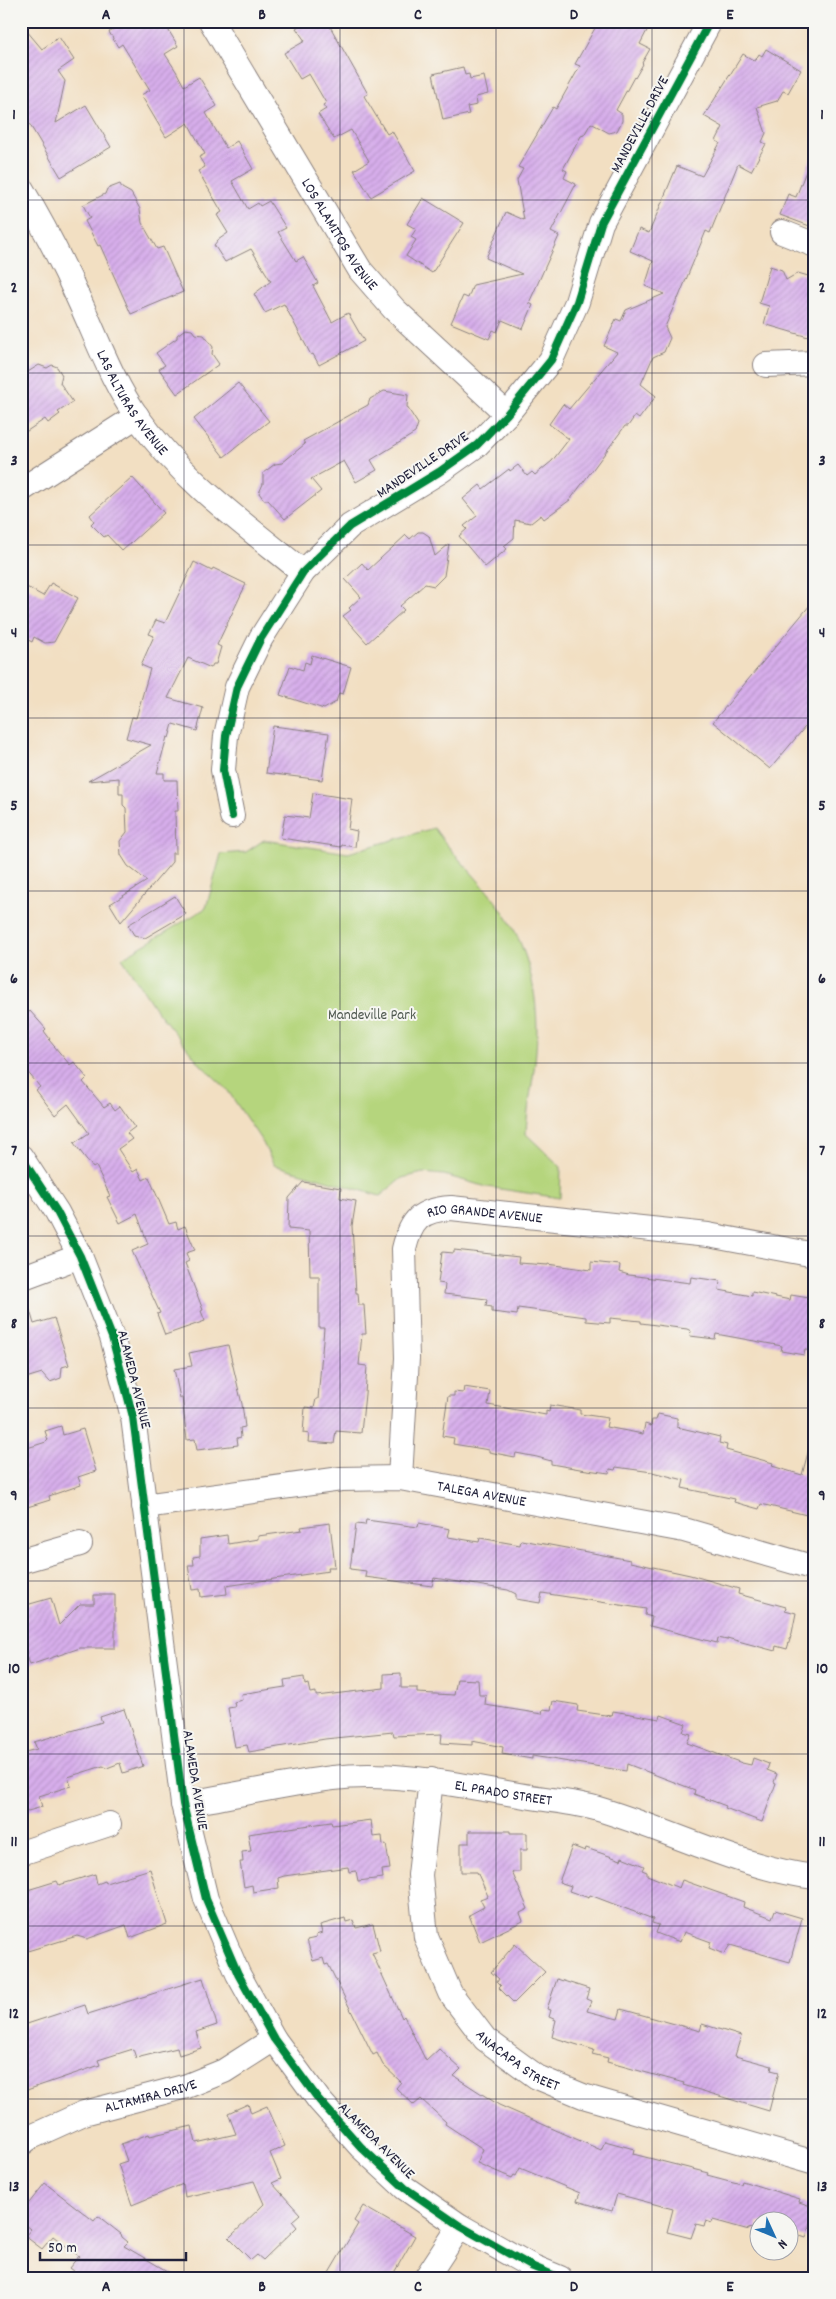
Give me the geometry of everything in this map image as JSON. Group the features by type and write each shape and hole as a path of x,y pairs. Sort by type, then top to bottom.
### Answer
{"street":[{"name":"LOS ALAMITOS AVENUE","path":"211,21 360,270 394,309 507,414"},
{"name":"MANDEVILLE DRIVE","path":"232,816 223,770 226,736 237,687 261,638 303,572 350,526 439,472 477,445 507,414 551,360 577,302 601,223 710,21"},
{"name":"LAS ALTURAS AVENUE","path":"21,188 40,219 74,287 113,375 137,416 168,457 202,491 303,572"},
{"path":"782,232 815,245"},
{"path":"766,365 815,363"},
{"path":"21,490 137,416"},
{"name":"ALAMEDA AVENUE","path":"21,1157 57,1212 80,1256 112,1337 133,1417 183,1804 206,1899 238,1974 274,2039 319,2100 361,2147 405,2188 460,2226 531,2266 560,2278"},
{"name":"RIO GRANDE AVENUE","path":"400,1478 407,1358 404,1249 408,1234 417,1218 432,1209 451,1208 708,1235 815,1255"},
{"path":"21,1278 80,1256"},
{"name":"TALEGA AVENUE","path":"144,1506 341,1479 400,1478 684,1530 815,1568"},
{"path":"21,1561 80,1544"},
{"name":"EL PRADO STREET","path":"183,1804 333,1778 380,1776 432,1780 592,1807 641,1822 740,1859 791,1875 815,1877"},
{"name":"ANACAPA STREET","path":"432,1780 420,1875 426,1937 450,1993 485,2039 537,2077 583,2096 815,2163"},
{"path":"21,1853 109,1824"},
{"name":"ALTAMIRA DRIVE","path":"21,2144 28,2138 84,2113 187,2086 224,2071 274,2039"},
{"path":"426,2278 460,2226"}],"green space":[{"name":"Mandeville Park","path":"434,828 504,913 521,944 527,961 535,997 537,1033 526,1134 561,1167 560,1198 487,1187 444,1175 423,1173 402,1178 380,1196 274,1165 263,1143 226,1088 201,1065 154,1007 122,958 206,908 221,854 246,852 264,840 348,853"}],"building":[{"path":"126,21 163,21 178,46 165,54 184,86 199,77 217,106 206,113 226,148 237,141 253,169 232,181 248,209 258,203 260,206 269,201 286,228 278,232 296,261 303,257 318,283 313,286 332,322 348,313 364,341 319,365 313,354 311,355 284,304 265,313 254,294 271,281 251,249 225,262 214,245 228,233 217,215 222,212 198,171 205,167 199,157 205,154 188,123 166,137 141,95 150,90 122,44 118,47 109,32"},
{"path":"307,21 327,21 368,94 364,96 387,134 392,131 415,171 371,197 354,170 369,161 351,130 334,139 318,114 326,109 323,105 326,103 309,74 300,79 284,53 305,41 296,28"},
{"path":"599,21 652,21 640,44 650,49 616,110 622,114 622,121 617,131 609,133 591,123 584,135 581,136 563,169 567,171 564,178 576,184 551,232 559,236 529,303 533,305 523,329 502,320 497,332 493,330 489,339 451,323 463,296 468,298 473,285 522,274 486,258 506,212 524,220 517,180 523,169 518,167 553,107 556,109 580,66 575,64"},
{"path":"21,24 42,49 59,37 74,60 58,71 65,81 56,123 86,105 111,147 61,177 21,110"},
{"path":"766,49 801,70 788,93 783,91 777,101 757,107 766,133 762,142 766,144 751,171 738,164 710,233 706,231 665,327 670,338 664,352 653,357 641,384 656,396 639,419 635,416 628,426 625,426 570,500 544,519 541,515 531,523 515,520 514,538 504,546 507,549 485,567 459,536 467,529 464,526 477,516 463,499 480,485 483,489 509,469 510,471 518,465 527,476 532,472 535,475 552,461 569,439 549,424 563,404 569,409 617,352 604,346 616,319 621,321 626,310 664,294 645,286 653,261 630,251 639,229 649,233 677,166 702,176 720,143 716,141 723,127 704,116 743,54 755,61 759,54 762,56"},
{"path":"463,67 465,75 469,74 470,79 484,76 488,94 476,97 477,105 467,107 469,114 443,120 433,74"},
{"path":"813,153 815,153 815,228 780,215 788,194 796,197"},
{"path":"120,184 122,188 131,193 140,209 142,223 157,249 163,247 183,292 131,314 100,245 98,246 85,221 90,218 83,205 105,194 107,189"},
{"path":"423,198 464,223 432,273 406,256 416,240 411,237 416,229 407,224"},
{"path":"770,266 782,270 786,280 798,273 815,278 815,339 764,324 769,306 759,303"},
{"path":"185,329 192,330 195,334 204,335 213,347 212,354 219,364 177,394 159,369 165,365 156,353 177,338 177,335"},
{"path":"39,365 47,368 52,365 57,367 62,375 60,383 73,402 58,412 60,414 48,423 45,419 21,435 21,379 23,375"},
{"path":"238,383 269,421 224,457 194,419"},
{"path":"384,391 408,395 407,407 418,424 415,433 371,460 377,470 356,482 344,461 311,479 321,491 285,519 268,500 264,500 259,493 263,484 263,473 275,464 282,463 305,444 303,441 368,405 370,399"},
{"path":"132,477 164,513 122,551 107,535 104,537 91,524 94,521 90,515"},
{"path":"418,532 423,532 429,536 435,556 449,544 444,576 434,586 425,584 400,606 404,610 367,643 343,616 351,610 349,608 361,597 345,579 362,563 368,570 406,535 410,539"},
{"path":"194,562 212,571 213,568 246,584 217,645 221,647 216,664 213,664 211,668 188,658 168,698 203,708 197,731 173,724 169,738 167,737 157,773 164,773 164,780 177,780 178,811 175,811 176,853 172,853 172,862 121,922 110,904 147,881 128,866 121,855 120,841 127,832 126,808 123,805 123,794 119,794 119,778 88,781 151,745 126,738 132,717 136,718 150,669 141,665 154,636 149,634 156,620 165,623"},
{"path":"51,583 78,598 54,642 45,643 34,637 32,642 21,636 21,584 43,596"},
{"path":"815,599 815,715 770,769 713,722"},
{"path":"312,655 351,667 343,694 339,693 336,702 324,709 280,695 290,666 303,670 305,662 310,664"},
{"path":"273,726 329,733 322,780 266,773"},
{"path":"313,793 352,799 348,829 357,831 355,847 342,845 341,847 281,838 285,815 309,818"},
{"path":"175,896 186,914 145,938 134,935 128,925"},
{"path":"30,1011 46,1029 44,1031 49,1040 70,1065 74,1062 87,1078 83,1082 104,1107 110,1103 115,1110 120,1106 135,1127 127,1133 132,1139 118,1149 133,1172 138,1169 143,1180 149,1177 169,1224 176,1222 178,1229 185,1226 195,1250 186,1253 189,1261 185,1263 203,1310 201,1311 205,1321 165,1335 157,1314 160,1313 132,1251 148,1244 137,1214 120,1223 107,1197 110,1196 96,1166 93,1168 74,1143 89,1133 68,1104 55,1115 36,1090 40,1087 21,1064 21,1019"},
{"path":"303,1182 341,1188 340,1198 356,1201 352,1226 356,1293 358,1293 359,1305 364,1305 366,1334 362,1334 359,1365 367,1366 365,1394 361,1433 336,1431 334,1444 308,1442 309,1434 303,1433 305,1407 314,1408 316,1399 318,1399 324,1328 319,1328 319,1276 310,1276 309,1231 288,1229 289,1198"},
{"path":"454,1250 519,1257 518,1263 548,1264 591,1270 591,1262 620,1265 619,1272 629,1275 690,1283 691,1277 720,1281 719,1290 752,1296 752,1292 790,1300 791,1295 815,1299 815,1351 805,1350 804,1355 781,1351 782,1346 716,1334 715,1339 690,1336 691,1331 687,1329 641,1323 641,1321 610,1318 610,1323 586,1321 586,1317 518,1308 517,1315 492,1312 492,1307 486,1306 487,1299 444,1294 445,1284 438,1283 442,1252 454,1253"},
{"path":"25,1294 34,1324 54,1318 69,1365 62,1367 61,1378 50,1382 42,1373 26,1378 21,1362 21,1295"},
{"path":"228,1345 242,1404 245,1427 240,1428 241,1437 237,1438 238,1445 197,1450 195,1439 187,1440 182,1398 180,1398 174,1369 192,1366 189,1353"},
{"path":"464,1387 490,1391 488,1405 546,1415 546,1411 549,1412 550,1405 580,1410 580,1414 608,1418 606,1427 643,1434 645,1424 651,1426 652,1420 656,1420 658,1414 677,1418 677,1427 720,1437 719,1443 727,1445 726,1450 773,1463 772,1466 802,1475 810,1445 815,1445 815,1517 761,1504 759,1509 734,1502 735,1499 682,1488 684,1480 652,1472 616,1467 615,1470 610,1469 609,1473 580,1469 551,1464 551,1461 537,1457 516,1453 515,1457 489,1452 489,1450 453,1444 454,1438 442,1436 448,1396 454,1396 454,1392 463,1393"},
{"path":"61,1426 63,1435 83,1429 96,1471 78,1477 81,1485 49,1496 50,1500 21,1509 21,1450 46,1442 48,1440 45,1431"},
{"path":"366,1520 418,1527 419,1523 450,1529 448,1537 479,1542 480,1538 520,1545 521,1540 630,1560 630,1562 690,1575 739,1589 738,1594 786,1607 785,1610 796,1613 792,1633 787,1649 776,1646 775,1651 727,1638 727,1640 718,1638 717,1643 650,1626 652,1617 645,1615 646,1609 542,1593 540,1603 516,1599 516,1594 508,1590 434,1578 432,1586 365,1577 366,1571 350,1569 356,1524 365,1525"},
{"path":"330,1523 335,1567 328,1567 329,1571 226,1586 227,1594 201,1597 200,1589 192,1590 188,1565 194,1565 193,1557 200,1556 200,1539 227,1535 228,1544 258,1539 258,1536 302,1530 301,1527"},
{"path":"94,1595 115,1595 115,1648 80,1648 30,1665 21,1635 21,1621 27,1619 23,1606 51,1598 59,1625 80,1604 94,1604"},
{"path":"401,1673 401,1688 417,1688 417,1693 454,1695 457,1679 478,1680 479,1695 486,1695 485,1705 542,1714 543,1709 551,1710 553,1701 578,1705 577,1711 612,1716 613,1711 660,1719 661,1715 686,1724 683,1732 691,1734 687,1743 742,1763 751,1765 753,1758 769,1764 767,1770 777,1774 774,1782 776,1783 762,1822 694,1794 695,1790 627,1764 626,1771 532,1756 532,1759 502,1754 503,1747 472,1741 472,1745 441,1743 442,1734 394,1736 393,1732 325,1739 249,1752 247,1745 235,1747 228,1708 235,1707 234,1702 242,1700 241,1694 285,1687 284,1680 304,1677 305,1685 308,1684 310,1693 316,1692 316,1696 384,1688 384,1674"},
{"path":"124,1709 143,1766 123,1773 120,1763 107,1768 103,1766 68,1777 71,1786 39,1796 42,1807 21,1813 21,1753 37,1749 34,1742 102,1722 100,1717"},
{"path":"371,1820 373,1837 382,1836 383,1845 386,1844 390,1869 382,1870 383,1878 358,1881 356,1871 349,1872 348,1867 284,1876 278,1878 279,1888 253,1892 252,1885 244,1887 240,1862 243,1862 242,1852 251,1851 248,1834 331,1822 332,1825"},
{"path":"469,1831 527,1833 527,1850 520,1850 520,1872 512,1872 528,1909 520,1913 523,1921 480,1942 469,1915 484,1907 480,1899 488,1896 477,1872 461,1872 461,1843 469,1843"},
{"path":"572,1846 585,1851 586,1848 621,1860 622,1857 644,1866 642,1870 647,1872 647,1875 679,1888 682,1880 744,1902 743,1907 772,1918 775,1910 802,1918 790,1962 730,1945 724,1954 709,1948 711,1942 684,1932 680,1942 656,1933 659,1925 652,1923 653,1919 590,1895 589,1898 569,1891 571,1886 559,1882"},
{"path":"150,1869 167,1924 130,1938 126,1925 87,1939 77,1936 21,1953 21,1892 57,1881 59,1885 95,1874 97,1884 105,1881 106,1883"},
{"path":"345,1918 346,1922 353,1920 356,1928 373,1924 380,1951 372,1953 402,2018 404,2016 426,2061 439,2049 461,2069 454,2076 499,2105 601,2150 605,2141 634,2149 633,2154 708,2173 707,2175 741,2184 742,2181 800,2199 799,2202 814,2207 806,2238 798,2235 798,2212 748,2212 748,2230 713,2220 712,2223 706,2221 704,2226 696,2224 691,2238 667,2232 673,2209 617,2194 612,2211 577,2201 580,2193 520,2168 516,2176 514,2175 512,2178 477,2163 483,2149 445,2124 446,2122 421,2099 414,2105 396,2088 401,2082 383,2065 377,2053 373,2055 328,1964 325,1965 323,1958 313,1961 307,1940 316,1938 316,1935 322,1933 320,1925"},
{"path":"515,1944 545,1972 514,2003 499,1988 501,1986 497,1982 499,1979 491,1972"},
{"path":"203,1978 217,2025 196,2032 201,2048 179,2055 177,2048 136,2058 133,2049 98,2060 100,2065 21,2092 21,2026 85,2005 88,2014"},
{"path":"557,1979 589,1989 586,1999 591,2001 587,2011 618,2019 621,2009 700,2031 702,2024 741,2036 735,2056 772,2066 771,2070 779,2072 769,2111 683,2085 684,2083 607,2062 608,2058 592,2054 594,2050 552,2037 556,2020 549,2017 551,2010 547,2009"},
{"path":"248,2104 251,2113 267,2106 285,2146 270,2153 281,2179 272,2183 300,2214 292,2221 297,2227 263,2260 257,2255 251,2260 229,2238 264,2204 254,2181 185,2197 183,2184 132,2205 118,2164 127,2161 121,2144 149,2134 150,2136 192,2126 196,2143 236,2134 228,2113"},
{"path":"45,2183 94,2221 98,2216 121,2234 128,2242 124,2246 179,2278 82,2278 69,2268 79,2256 53,2236 42,2249 25,2236 31,2229 21,2221 21,2213"},
{"path":"363,2206 415,2236 391,2278 326,2278 358,2224 354,2221"}],"cycle path":[{"path":"232,816 223,770 226,736 237,687 261,638 303,572 350,526 439,472 477,445 507,414 551,360 577,302 601,223 710,21"},
{"path":"21,1157 57,1212 80,1256 112,1337 133,1417 183,1804 206,1899 238,1974 274,2039 319,2100 361,2147 405,2188 460,2226 531,2266 560,2278"}]}
